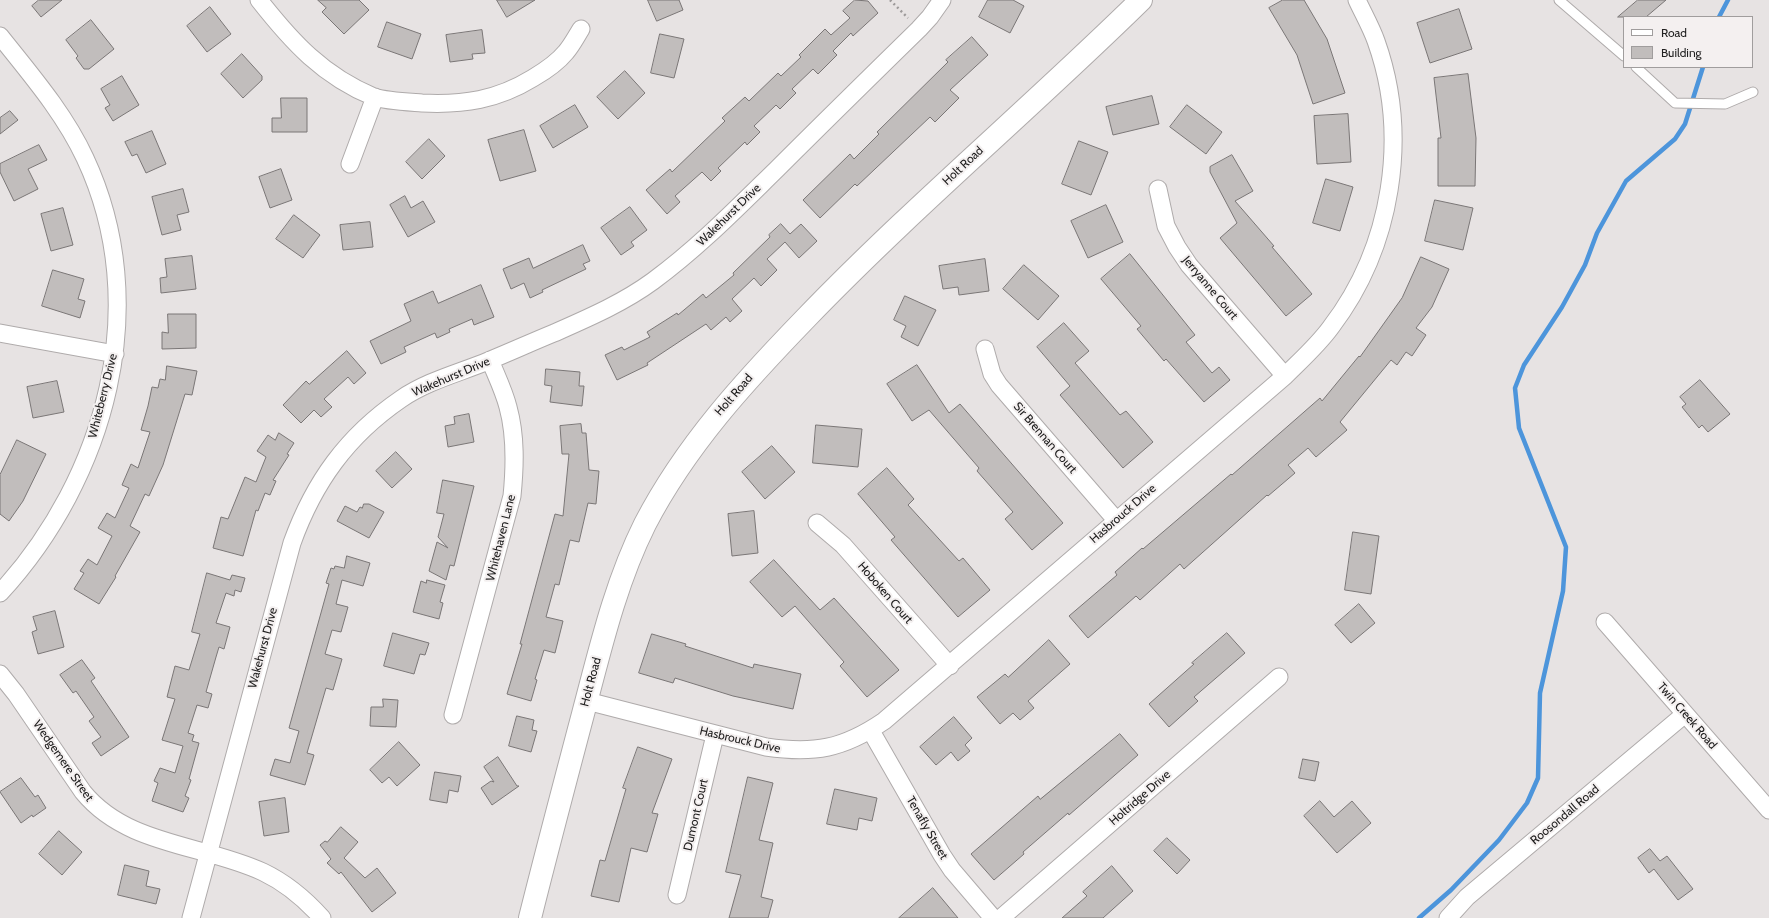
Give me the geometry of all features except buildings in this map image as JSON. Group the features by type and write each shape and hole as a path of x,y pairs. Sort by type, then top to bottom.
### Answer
{"street":[{"path":"260,0 286,33 306,54 324,69 375,97 413,102 441,104 486,98 513,90 548,70 566,52 580,29"},
{"name":"Wakehurst Drive","path":"192,918 290,549 302,514 318,484 335,459 363,428 402,398 427,384 490,360 593,316 651,282 675,264 714,231 919,29 942,0"},
{"name":"Holt Road","path":"530,918 605,631 622,580 645,525 684,459 710,423 748,378 854,268 1142,0"},
{"name":"Hasbrouck Drive","path":"586,701 715,735 790,751 807,751 830,747 849,741 871,730 884,721 950,666 1116,520 1285,376 1316,346 1331,327 1362,278 1374,248 1386,206 1391,173 1393,133 1388,87 1376,41 1356,0"},
{"name":"Whiteberry Drive","path":"0,36 52,102 72,133 98,188 114,250 118,306 115,354 100,417 91,444 76,480 53,522 33,553 0,593"},
{"path":"350,164 375,97"},
{"name":"Jerryanne Court","path":"1158,189 1166,226 1177,248 1189,265 1285,376"},
{"path":"0,333 115,354"},
{"name":"Sir Brennan Court","path":"985,349 992,374 999,385 1116,520"},
{"name":"Whitehaven Lane","path":"453,715 512,496 515,466 512,423 508,406 490,360"},
{"name":"Hoboken Court","path":"817,523 843,545 950,666"},
{"name":"Twin Creek Road","path":"1605,622 1769,810"},
{"name":"Wedgemere Street","path":"0,674 16,694 83,792 93,805 105,815 134,830 263,872 299,894 322,918"},
{"name":"Holtridge Drive","path":"1002,918 1279,677"},
{"name":"Roosondall Road","path":"1448,918 1467,897 1685,714"},
{"name":"Tenafly Street","path":"871,730 942,855 952,870 993,918"},
{"name":"Dumont Court","path":"677,895 715,735"}],"lane":[{"path":"1559,0 1623,55"},
{"path":"1637,68 1675,103 1725,104 1752,92"}],"path":[{"path":"890,0 919,29"}],"waterway":[{"path":"1720,16 1728,0"},
{"path":"1419,918 1451,890 1499,840 1527,803 1538,778 1540,693 1563,591 1566,547 1519,428 1515,388 1524,365 1562,307 1585,265 1597,233 1626,181 1675,139 1685,124 1703,68"}]}
